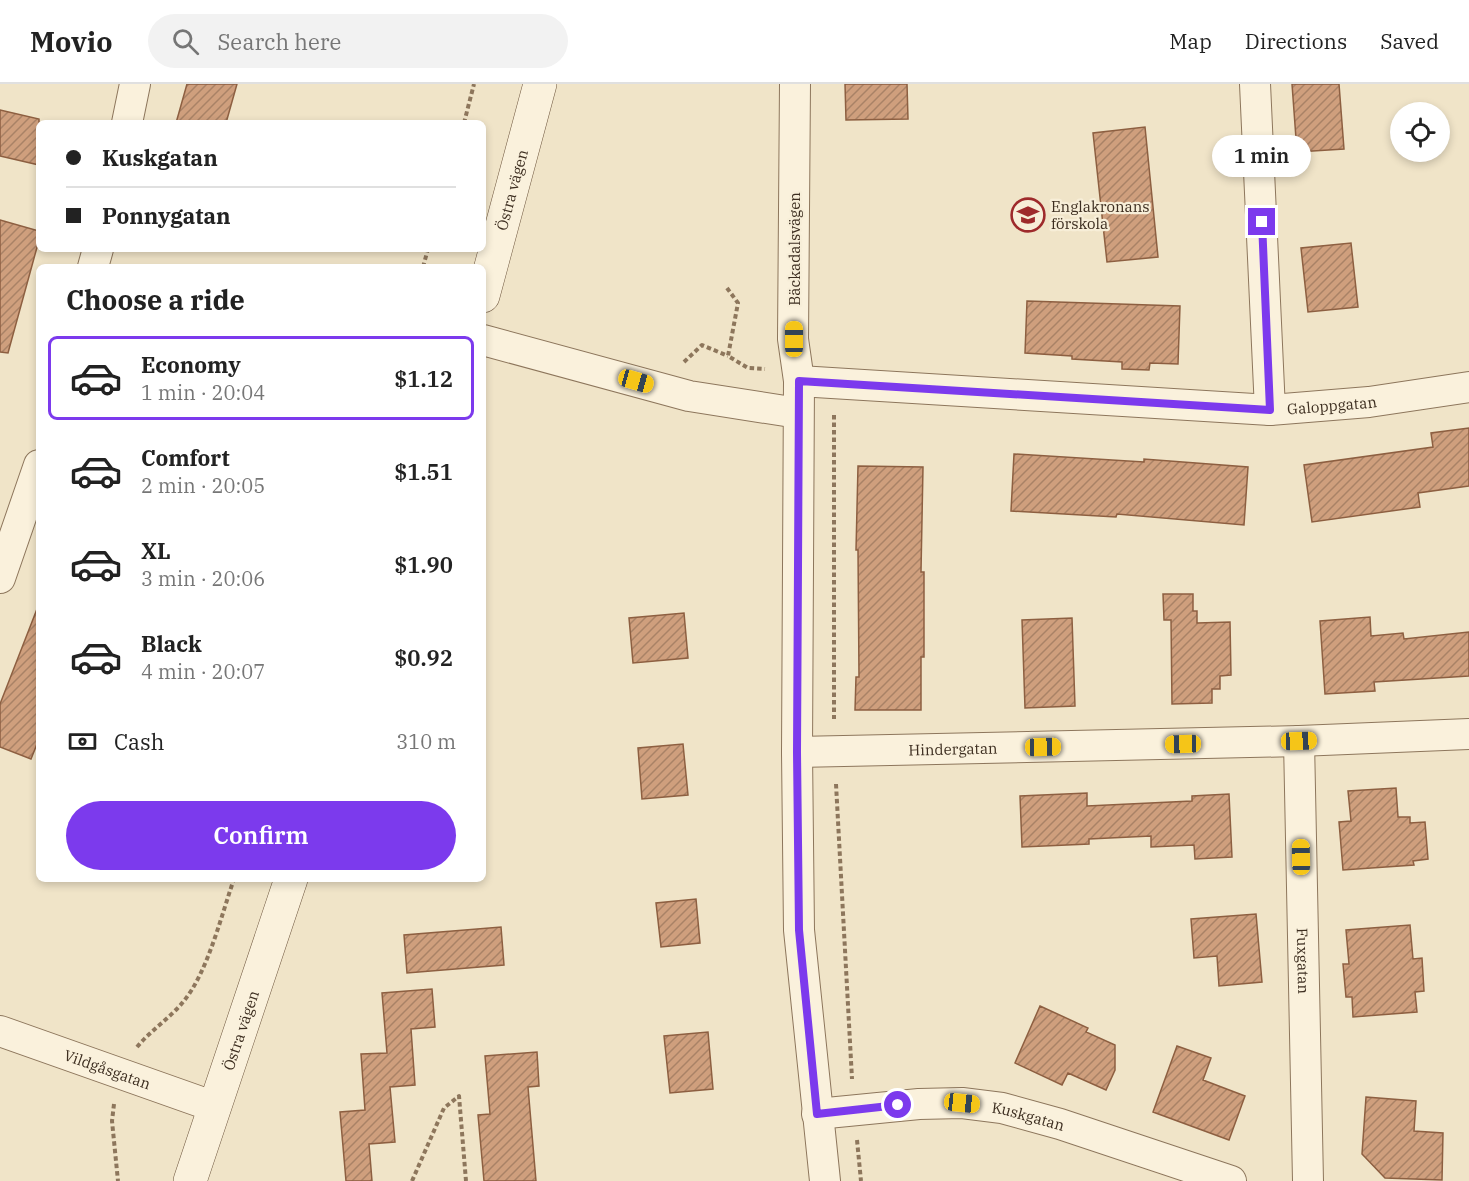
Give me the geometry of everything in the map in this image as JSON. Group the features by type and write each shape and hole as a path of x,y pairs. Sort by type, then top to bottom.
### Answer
{"main road":[{"name":"Östra vägen","path":"486,285 540,84"},
{"name":"Östra vägen","path":"190,1181 290,882"}],"street":[{"path":"128,120 135,84"},
{"name":"Bäckadalsvägen","path":"795,84 794,339 799,381 797,752 799,930 825,1181"},
{"path":"1255,84 1270,410"},
{"path":"486,341 689,396 798,413"},
{"name":"Galoppgatan","path":"799,381 1270,410 1369,402 1469,387"},
{"path":"0,578 36,474"},
{"name":"Hindergatan","path":"797,752 1299,741 1469,734"},
{"name":"Fuxgatan","path":"1299,741 1308,1181"},
{"name":"Vildgåsgatan","path":"0,1030 214,1107"},
{"name":"Kuskgatan","path":"817,1114 919,1104 962,1103 1002,1107 1231,1181"}],"path":[{"path":"465,120 474,84"},
{"path":"727,288 738,303 728,356"},
{"path":"677,369 702,345 748,368 773,370 794,339"},
{"path":"118,1181 112,1121 115,1100 124,1075 137,1047 183,1002 200,974 233,882"},
{"path":"412,1181 444,1108 459,1096 466,1181"}],"building":[{"path":"187,84 237,84 227,120 177,120"},
{"path":"845,84 907,84 908,119 846,120"},
{"path":"1292,84 1339,84 1344,149 1297,152"},
{"path":"0,110 39,119 36,120 36,164 0,156"},
{"path":"1145,127 1158,257 1107,262 1093,133"},
{"path":"0,220 36,230 36,251 8,353 0,352"},
{"path":"1351,243 1358,307 1308,312 1301,248"},
{"path":"1027,301 1180,306 1178,364 1150,363 1149,370 1122,369 1122,362 1025,353"},
{"path":"1469,428 1469,486 1418,493 1420,507 1312,522 1304,465 1433,447 1431,433"},
{"path":"1014,454 1144,462 1144,459 1248,467 1244,525 1117,514 1116,517 1011,511"},
{"path":"858,466 923,467 921,572 924,572 924,657 921,657 921,710 855,710 856,677 859,677 858,550 856,550"},
{"path":"1163,594 1193,594 1193,611 1197,611 1197,623 1230,622 1231,675 1220,676 1220,689 1212,689 1212,703 1172,704 1171,620 1164,620"},
{"path":"36,612 36,746 31,759 0,747 0,704"},
{"path":"684,613 688,658 633,663 629,618"},
{"path":"1370,617 1371,636 1403,633 1404,639 1469,632 1469,676 1374,682 1375,691 1325,694 1320,621"},
{"path":"1072,618 1075,706 1025,708 1022,620"},
{"path":"683,744 688,795 642,799 638,748"},
{"path":"1396,788 1398,817 1410,817 1410,823 1425,822 1428,859 1413,861 1414,865 1343,870 1339,822 1351,821 1348,791"},
{"path":"1087,793 1087,806 1192,801 1192,796 1229,794 1232,857 1195,859 1194,845 1151,847 1151,836 1089,839 1089,844 1022,847 1020,796"},
{"path":"696,899 700,943 661,947 656,903"},
{"path":"1256,914 1262,982 1219,986 1217,956 1194,958 1191,919"},
{"path":"1410,925 1413,959 1422,958 1424,991 1415,992 1417,1012 1353,1017 1352,997 1346,997 1343,964 1349,964 1346,930"},
{"path":"501,927 504,965 407,973 404,935"},
{"path":"432,989 435,1027 411,1029 415,1085 390,1087 395,1142 369,1144 372,1181 346,1181 340,1112 365,1110 361,1054 387,1053 382,993"},
{"path":"1040,1006 1088,1028 1086,1032 1115,1045 1115,1070 1106,1090 1068,1073 1062,1085 1015,1063"},
{"path":"708,1032 713,1089 670,1093 664,1036"},
{"path":"1177,1046 1211,1058 1203,1080 1245,1096 1229,1140 1153,1112"},
{"path":"537,1052 539,1086 528,1087 536,1181 484,1181 478,1115 490,1114 485,1056"},
{"path":"1366,1097 1416,1101 1414,1131 1443,1133 1442,1180 1385,1178 1362,1154"}],"place":[{"name":"Englakronans förskola","path":"1028,215"}],"route":[{"path":"898,1105 817,1114 799,930 797,752 799,381 1270,410 1262,222"}]}
